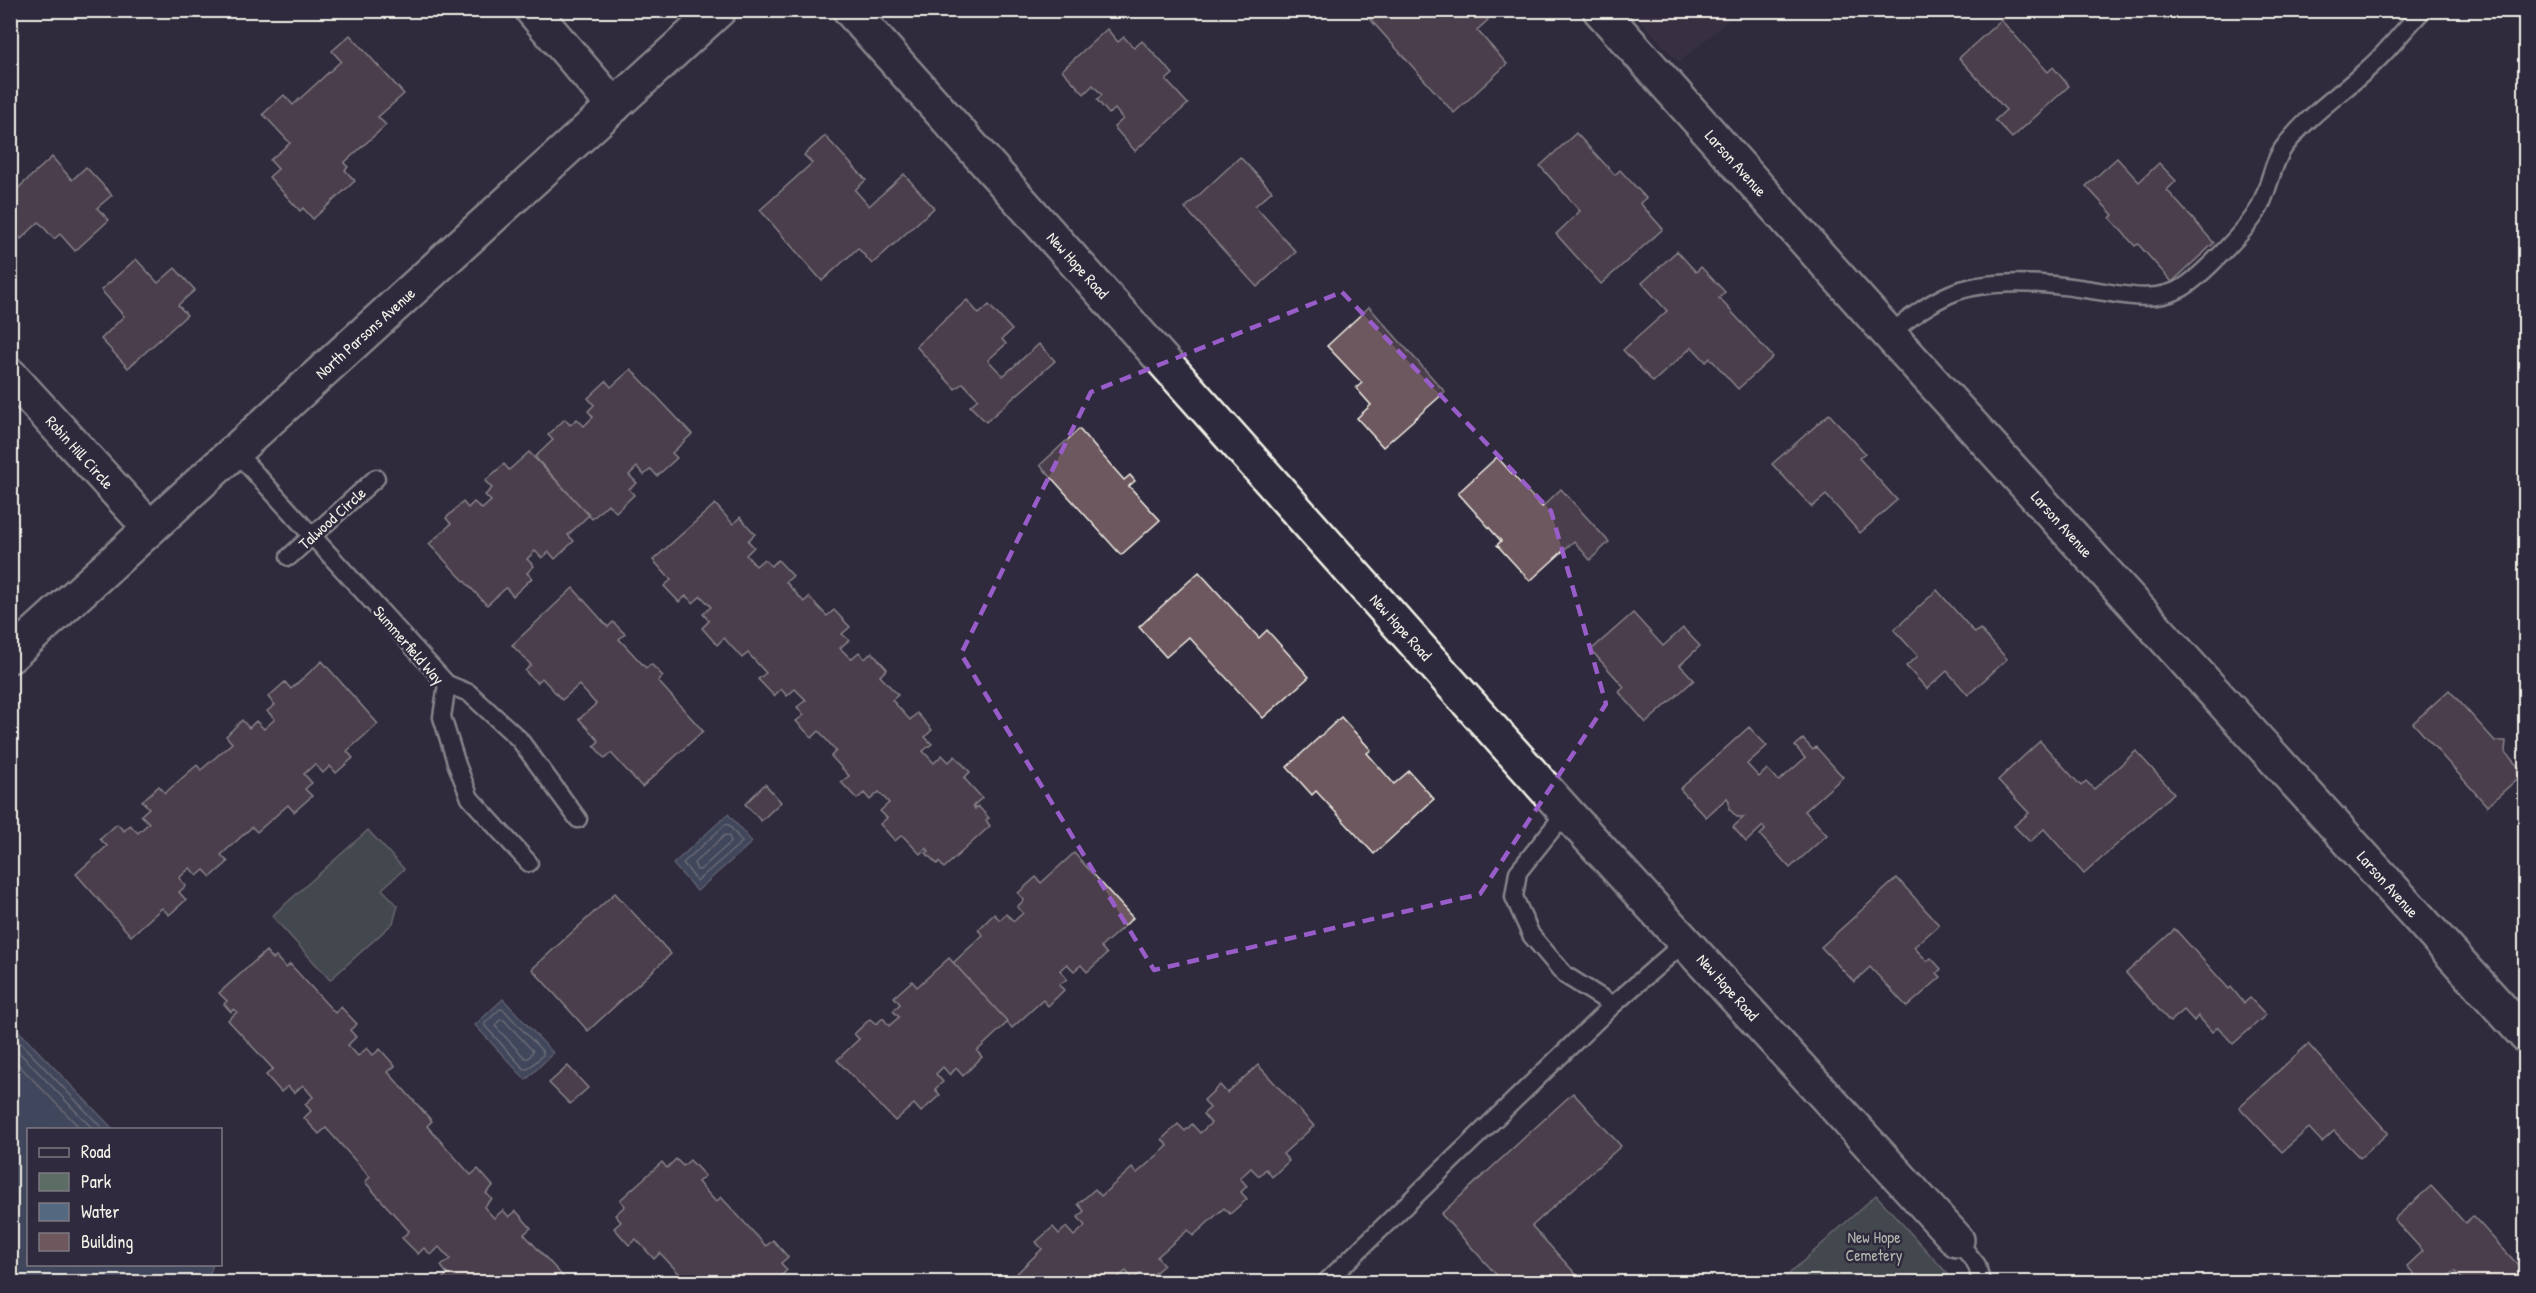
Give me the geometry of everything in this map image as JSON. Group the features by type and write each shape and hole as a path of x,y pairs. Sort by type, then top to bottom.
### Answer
{"street":[{"path":"532,10 614,106"},
{"name":"North Parsons Avenue","path":"10,656 719,10"},
{"name":"New Hope Road","path":"850,10 1566,812 1957,1240"},
{"name":"Larson Avenue","path":"1600,10 1889,334 2526,1036"},
{"name":"Robin Hill Circle","path":"10,375 150,528"}],"lane":[{"path":"1889,334 1930,304 1952,293 1981,287 2012,284 2082,288 2136,297 2161,297 2183,288 2205,271 2258,211 2282,149 2308,119 2371,67 2423,10"},
{"name":"Summerfield Way","path":"236,451 447,684 442,717 470,798 529,863"},
{"name":"Talwood Circle","path":"289,557 376,478"},
{"path":"447,684 469,693 519,739 578,819"},
{"path":"1566,812 1518,872 1514,897 1531,935 1565,975 1613,1005"},
{"path":"1326,1282 1613,1005 1686,941"},
{"path":"1957,1240 1977,1265 1981,1282"}],"highlighted area":[{"path":"1342,292 1551,511 1606,704 1480,894 1154,970 961,654 1091,392"}],"shaded area":[{"path":"1632,11 1739,11 1679,63"}],"green space":[{"path":"368,830 404,869 382,889 398,906 393,923 330,980 272,916"},
{"name":"New Hope Cemetery","path":"1876,1195 1955,1282 1780,1282"}],"water":[{"path":"728,814 752,842 697,891 673,864"},
{"path":"503,999 553,1053 526,1080 475,1025"},
{"path":"11,1023 112,1128 27,1128 27,1266 213,1266 206,1282 11,1282"}],"building":[{"path":"1378,10 1479,10 1488,20 1477,30 1507,64 1454,113 1369,18"},
{"path":"2001,20 2048,72 2053,67 2069,86 2012,138 1995,120 2006,110 1959,58"},
{"path":"1107,29 1118,42 1124,37 1134,48 1142,41 1173,74 1166,80 1188,104 1135,151 1114,127 1123,119 1115,109 1109,114 1097,100 1102,95 1093,85 1084,94 1062,70"},
{"path":"350,35 404,94 378,117 386,125 344,163 348,167 345,170 355,181 313,219 303,208 300,211 269,177 278,169 270,160 290,143 263,114 284,95 293,105 341,61 332,51"},
{"path":"1576,133 1615,175 1620,170 1646,198 1640,203 1663,229 1601,284 1556,234 1580,211 1540,166"},
{"path":"825,136 866,180 855,190 869,206 904,174 934,208 872,264 858,248 822,281 760,210 812,163 804,155"},
{"path":"52,157 72,180 86,167 112,195 97,208 109,220 75,251 60,234 54,239 39,222 21,239 10,227 10,185 16,190"},
{"path":"1240,157 1272,191 1255,206 1296,252 1257,287 1185,208"},
{"path":"2117,158 2139,182 2159,163 2176,181 2167,190 2214,243 2172,282 2138,244 2135,246 2110,218 2113,215 2086,186"},
{"path":"1677,251 1696,272 1701,267 1725,292 1719,298 1773,357 1738,389 1710,358 1706,362 1692,347 1653,382 1623,350 1667,311 1642,283"},
{"path":"136,259 158,283 175,268 195,290 178,305 187,315 128,368 101,339 124,316 101,290"},
{"path":"967,300 979,314 989,305 1012,330 1002,339 1006,344 988,360 1003,376 1039,344 1055,361 986,422 970,406 978,399 963,383 955,389 916,346"},
{"path":"1369,307 1445,392 1383,447 1357,418 1371,405 1356,388 1362,383 1327,346"},
{"path":"631,369 692,434 672,453 677,458 657,476 651,469 644,475 637,467 629,475 637,483 629,489 634,495 616,512 608,504 592,519 535,457 553,440 548,435 565,419 570,425 577,419 584,426 593,417 588,411 594,405 588,398 606,381 611,387"},
{"path":"1829,414 1865,453 1859,458 1897,500 1860,533 1826,495 1812,507 1772,464"},
{"path":"1079,429 1124,480 1130,475 1135,481 1129,486 1160,520 1121,555 1040,465"},
{"path":"529,452 589,515 568,535 574,541 555,559 549,552 542,558 535,551 527,559 534,566 527,573 532,578 513,596 506,588 487,605 429,544 451,524 446,518 463,502 468,508 474,502 482,509 491,501 485,495 492,488 485,481 504,464 509,470"},
{"path":"1497,457 1542,507 1561,489 1609,542 1590,560 1574,541 1530,581 1497,545 1501,541 1458,493"},
{"path":"715,504 733,524 740,517 755,534 748,541 754,547 746,555 756,566 764,559 771,566 778,560 793,576 786,582 804,602 809,597 827,616 834,610 850,627 842,634 849,640 840,648 851,659 859,652 865,659 872,652 887,669 880,676 898,695 892,700 910,720 917,713 932,730 925,737 932,744 923,751 934,763 942,755 949,762 955,756 970,772 964,778 982,798 973,806 975,809 978,806 989,818 986,820 990,826 944,868 926,853 929,851 926,848 920,854 902,835 895,841 880,824 887,818 880,811 889,803 879,792 870,800 864,793 857,799 841,782 849,776 831,756 836,751 819,731 812,738 796,721 804,715 797,707 806,700 795,689 787,696 781,689 774,696 758,679 766,673 748,653 742,658 724,638 717,645 702,628 709,621 703,614 711,607 701,596 693,603 686,596 679,602 664,586 671,580 653,560"},
{"path":"1199,572 1259,638 1267,630 1309,677 1263,718 1189,637 1166,657 1139,627"},
{"path":"573,588 608,627 613,622 625,634 619,639 646,668 651,664 663,676 658,681 703,731 642,787 611,753 605,759 594,746 599,741 579,719 596,704 579,685 562,700 542,678 537,683 525,671 531,665 512,645"},
{"path":"1937,590 1975,633 1980,629 2007,659 1968,695 1947,671 1927,689 1906,666 1918,656 1894,630"},
{"path":"1633,613 1663,646 1683,628 1700,646 1680,665 1694,680 1646,723 1619,692 1624,687 1591,650"},
{"path":"322,661 378,724 347,751 353,758 336,773 330,766 323,773 315,764 304,774 312,783 305,789 312,796 294,812 288,805 257,832 252,827 221,855 228,862 211,877 204,870 197,876 190,868 179,878 186,886 179,892 186,900 169,915 162,908 131,936 76,874 107,846 100,839 117,824 124,831 130,825 138,833 149,823 141,815 149,808 142,801 159,786 165,793 197,765 201,770 232,743 226,736 242,720 249,728 256,721 264,729 275,719 267,711 275,705 268,697 285,682 291,689"},
{"path":"2449,690 2495,741 2506,741 2505,752 2524,773 2487,806 2413,723"},
{"path":"1341,717 1371,750 1367,753 1394,784 1409,771 1434,799 1374,854 1316,791 1312,795 1287,767"},
{"path":"1749,727 1767,746 1747,764 1759,777 1767,769 1779,781 1805,758 1795,746 1803,739 1813,750 1816,747 1843,777 1805,811 1827,835 1790,868 1760,835 1765,830 1763,826 1746,842 1733,827 1744,817 1737,817 1729,809 1727,798 1706,817 1680,789"},
{"path":"2040,741 2081,786 2086,781 2094,789 2136,751 2174,793 2084,874 2044,829 2030,842 2014,826 2029,813 1998,780"},
{"path":"765,784 781,802 761,821 745,804"},
{"path":"1074,853 1133,918 1101,947 1107,954 1087,972 1081,965 1074,971 1067,964 1060,970 1067,979 1059,985 1064,990 1048,1006 1043,1000 1012,1028 953,963 983,935 978,930 994,914 1000,920 1006,914 1014,921 1023,913 1017,907 1024,900 1018,893 1036,877 1041,883"},
{"path":"1897,878 1939,925 1914,947 1927,961 1931,958 1941,969 1937,973 1941,977 1907,1007 1870,967 1854,982 1821,947"},
{"path":"615,893 671,954 588,1031 532,969"},
{"path":"2175,929 2229,989 2231,987 2244,1003 2250,998 2266,1015 2233,1044 2218,1027 2212,1032 2198,1016 2194,1021 2184,1010 2170,1022 2126,973"},
{"path":"266,951 273,959 276,957 286,968 290,964 335,1013 341,1007 357,1024 350,1030 356,1037 348,1045 358,1056 367,1048 373,1055 380,1049 395,1066 388,1072 432,1121 427,1126 471,1175 478,1169 493,1186 486,1193 492,1199 484,1207 494,1218 503,1210 509,1217 516,1211 531,1228 524,1234 568,1282 443,1282 441,1280 447,1274 441,1266 450,1259 439,1247 431,1255 424,1248 418,1254 402,1238 409,1231 365,1182 370,1177 326,1128 319,1134 304,1118 311,1111 305,1104 313,1097 303,1085 294,1093 288,1086 281,1092 266,1075 273,1069 228,1020 237,1012 234,1009 231,1012 224,1004 227,1001 219,993"},
{"path":"949,958 1008,1022 977,1051 982,1057 963,1076 956,1068 950,1075 943,1067 936,1074 943,1082 935,1089 940,1095 921,1112 914,1104 895,1121 837,1060 859,1039 854,1034 870,1019 876,1024 883,1018 889,1026 899,1017 893,1011 900,1004 894,997 912,981 917,987"},
{"path":"2308,1044 2388,1133 2360,1158 2334,1131 2322,1142 2309,1128 2282,1152 2239,1107"},
{"path":"1258,1065 1314,1126 1283,1154 1289,1161 1272,1177 1266,1169 1259,1176 1251,1168 1240,1178 1247,1186 1241,1192 1247,1199 1230,1214 1224,1208 1193,1236 1188,1230 1157,1257 1164,1265 1147,1280 1141,1273 1133,1279 1126,1271 1114,1281 1116,1282 1016,1282 1012,1278 1042,1249 1036,1242 1053,1227 1059,1234 1066,1227 1074,1236 1085,1226 1078,1217 1084,1211 1078,1204 1095,1189 1101,1196 1132,1168 1137,1173 1168,1146 1162,1139 1178,1124 1185,1131 1192,1124 1200,1133 1211,1123 1203,1114 1210,1108 1204,1100 1220,1085 1227,1093"},
{"path":"568,1066 588,1088 570,1104 549,1083"},
{"path":"1573,1093 1621,1146 1532,1226 1583,1282 1503,1282 1441,1214"},
{"path":"676,1159 683,1166 690,1160 705,1176 698,1182 716,1202 721,1197 766,1246 773,1240 788,1257 781,1263 787,1270 779,1278 783,1282 687,1282 660,1253 654,1259 636,1239 629,1245 614,1228 621,1222 615,1215 625,1206 620,1200 662,1162 667,1168"},
{"path":"2431,1186 2465,1223 2473,1216 2526,1271 2526,1282 2465,1282 2455,1271 2442,1282 2421,1282 2407,1266 2423,1251 2394,1219"}]}
